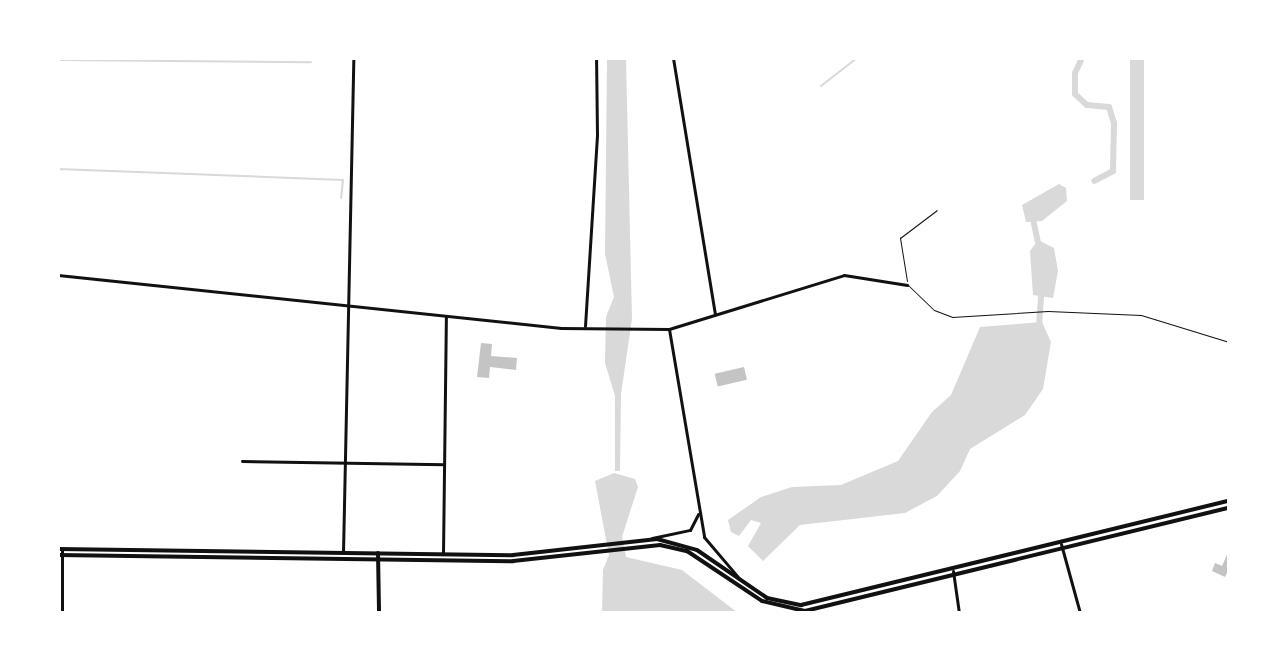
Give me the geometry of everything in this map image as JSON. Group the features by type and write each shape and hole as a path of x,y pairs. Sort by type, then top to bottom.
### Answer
{"main road":[{"path":"1062,547 1229,501"},
{"path":"630,543 687,551 752,597 797,611 828,608 953,574 1229,508"},
{"path":"60,552 513,561 651,538 688,545 767,598 801,605 953,574"},
{"path":"60,552 513,555 602,548"},
{"path":"378,553 379,613"}],"street":[{"path":"343,553 353,58"},
{"path":"585,326 597,146 596,58"},
{"path":"673,58 715,315"},
{"path":"58,275 446,316 669,329 844,275 907,285"},
{"path":"443,554 446,316"},
{"path":"669,329 696,474 698,514 707,542 742,583"},
{"path":"242,461 444,464"},
{"path":"651,538 690,530 698,514"},
{"path":"1062,547 1080,613"},
{"path":"60,552 62,613"},
{"path":"953,574 959,613"}],"lane":[{"path":"937,210 900,238 908,268 907,285 934,310 952,317 1048,311 1141,315 1229,342"}],"shaded area":[{"path":"607,58 626,58 632,319 621,394 620,471 615,471 615,396 605,363 606,317 614,297 605,254"},
{"path":"1130,58 1144,58 1144,200 1130,200"},
{"path":"1059,184 1066,188 1067,201 1042,221 1026,222 1022,205"},
{"path":"1038,240 1054,248 1058,271 1053,298 1033,295 1030,251"},
{"path":"1042,322 1051,342 1043,389 1025,415 970,449 960,471 937,496 905,513 800,525 763,561 748,546 761,523 751,520 739,536 731,532 728,520 761,497 792,487 841,485 898,461 932,412 951,395 980,327"},
{"path":"614,473 635,479 638,487 622,537 626,557 682,570 738,613 602,613 603,570 609,555 595,481"}],"building":[{"path":"481,343 492,344 491,356 517,358 516,370 490,367 489,378 477,377"},
{"path":"744,367 747,380 718,386 715,374"},
{"path":"1229,550 1229,569 1225,577 1212,571 1215,563 1222,566"}],"waterway":[{"path":"821,86 857,58"},
{"path":"1082,58 1075,73 1075,94 1087,105 1109,107 1114,123 1113,171 1094,181"},
{"path":"58,60 311,62"},
{"path":"58,169 343,180 341,198"},
{"path":"1033,219 1039,247"},
{"path":"1039,326 1041,294"}]}
